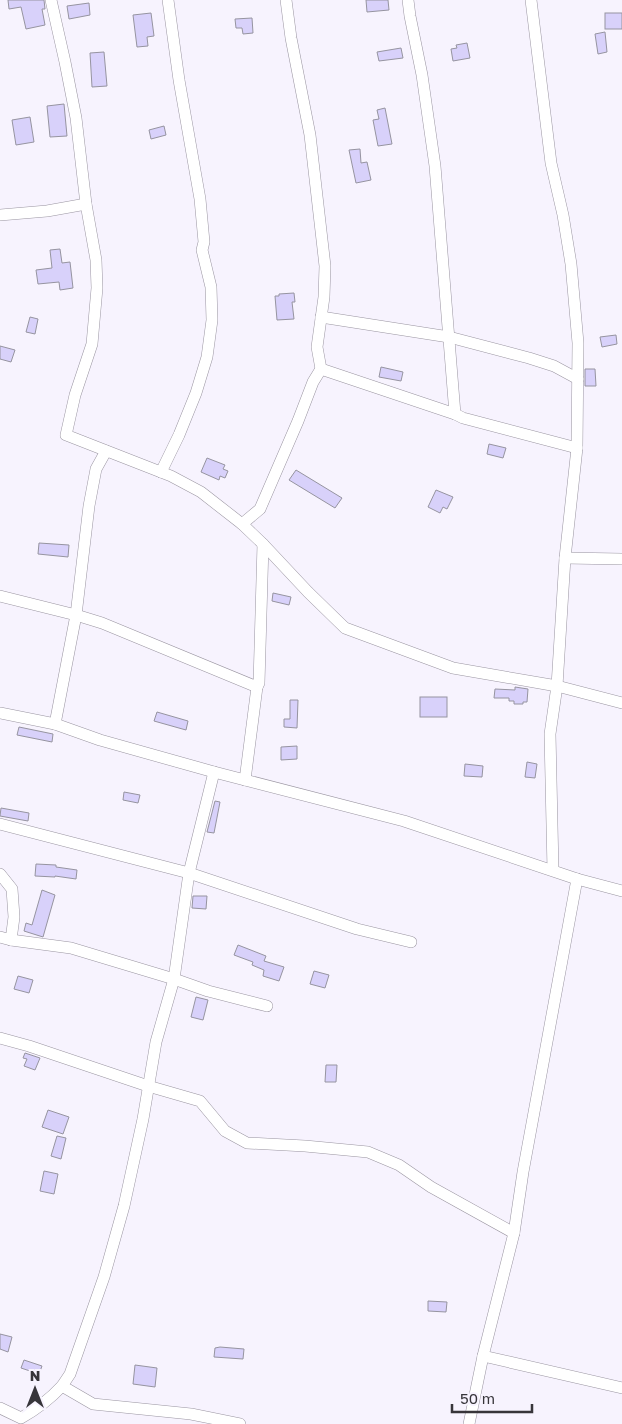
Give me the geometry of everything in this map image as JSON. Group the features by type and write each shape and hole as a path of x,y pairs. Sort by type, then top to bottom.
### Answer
{"street":[{"path":"51,0 76,118 86,204 96,260 97,288 92,344 75,395 66,435 161,472 201,492 242,524 345,628 452,668 557,686 622,703"},
{"path":"161,472 196,394 208,357 212,320 211,287 202,250 204,242 200,199 179,80 168,0"},
{"path":"242,524 260,509 313,382 321,369 317,347 324,298 325,266 310,135 286,0"},
{"path":"408,0 422,75 435,166 455,414"},
{"path":"531,0 551,163 563,215 571,264 578,344 577,448 565,558 557,686 550,734 554,870"},
{"path":"0,216 47,211 86,204"},
{"path":"322,317 449,337 554,366 578,379"},
{"path":"321,369 463,418 577,448"},
{"path":"55,724 76,614 89,506 96,469 106,451"},
{"path":"245,780 256,687 259,682 263,544"},
{"path":"565,558 622,559"},
{"path":"0,596 76,614 102,623 256,687"},
{"path":"0,712 55,724 100,740 214,772 404,821 577,879 622,891"},
{"path":"0,1408 21,1418 38,1408 62,1386 70,1374 104,1277 124,1206 136,1153 156,1042 174,979 189,873 214,772"},
{"path":"0,824 189,873 357,929 411,942"},
{"path":"0,874 12,889 14,917 5,939 71,948 208,991 267,1006"},
{"path":"469,1424 483,1356 514,1233 525,1162 577,879"},
{"path":"0,1038 200,1101 225,1131 247,1143 368,1152 399,1166 431,1188 514,1233"},
{"path":"483,1356 622,1388"},
{"path":"62,1386 93,1404 191,1414 240,1424"}],"building":[{"path":"8,0 44,0 45,9 42,9 45,25 26,29 21,7 9,9"},
{"path":"366,0 388,0 389,10 367,12"},
{"path":"89,3 90,15 69,19 67,6"},
{"path":"151,13 154,36 147,37 148,46 137,47 133,15"},
{"path":"605,13 622,13 622,29 605,29"},
{"path":"252,18 253,33 243,34 242,28 236,28 235,19"},
{"path":"605,32 607,52 598,54 595,34"},
{"path":"467,43 470,58 453,61 451,49 457,48 456,45"},
{"path":"401,48 403,58 379,61 377,52"},
{"path":"104,52 107,86 92,87 90,53"},
{"path":"64,104 67,136 50,137 47,106"},
{"path":"385,108 392,144 378,146 373,120 379,119 377,110"},
{"path":"30,117 34,142 16,145 12,120"},
{"path":"164,126 166,135 151,139 149,130"},
{"path":"360,149 361,163 367,162 371,180 356,183 349,150"},
{"path":"60,249 62,263 70,262 73,288 60,290 59,282 38,284 36,270 52,268 50,250"},
{"path":"294,293 295,302 292,302 294,319 277,320 275,296"},
{"path":"30,317 38,319 35,334 26,332"},
{"path":"616,335 617,344 602,347 600,337"},
{"path":"0,346 15,350 11,362 0,359"},
{"path":"381,367 403,372 401,381 379,377"},
{"path":"585,369 595,369 596,386 585,386"},
{"path":"489,444 506,448 503,458 487,454"},
{"path":"207,458 225,465 223,469 228,471 225,478 220,476 219,480 201,472"},
{"path":"296,470 342,498 335,508 289,480"},
{"path":"436,490 453,497 447,509 443,507 440,513 428,507"},
{"path":"39,543 69,545 68,557 38,554"},
{"path":"273,593 291,597 289,605 272,601"},
{"path":"515,687 528,689 527,702 514,704 514,701 509,701 509,698 494,698 495,689 515,690"},
{"path":"420,697 447,697 447,717 420,717"},
{"path":"290,700 298,700 297,728 284,727 284,719 290,719"},
{"path":"157,712 188,721 186,730 154,721"},
{"path":"19,727 53,734 52,742 17,735"},
{"path":"297,746 297,759 281,760 281,747"},
{"path":"527,762 537,764 535,778 525,777"},
{"path":"465,764 483,766 482,777 464,776"},
{"path":"124,792 140,795 138,803 123,800"},
{"path":"215,801 220,802 214,833 207,832"},
{"path":"1,808 29,813 28,821 0,816"},
{"path":"36,864 56,865 56,867 77,870 76,879 35,876"},
{"path":"42,890 55,895 43,937 24,931 26,923 32,925"},
{"path":"193,896 207,896 206,909 192,908"},
{"path":"238,945 266,956 264,961 284,967 279,981 263,976 264,970 252,965 253,962 234,955"},
{"path":"314,971 329,975 325,988 310,984"},
{"path":"18,976 33,980 29,993 14,989"},
{"path":"196,997 208,1000 203,1020 191,1017"},
{"path":"25,1053 40,1058 35,1070 24,1066 27,1059 23,1058"},
{"path":"326,1065 337,1065 336,1082 325,1082"},
{"path":"48,1110 69,1117 63,1134 42,1127"},
{"path":"57,1136 66,1138 61,1159 51,1156"},
{"path":"44,1171 58,1174 54,1194 40,1191"},
{"path":"428,1301 447,1302 446,1312 428,1311"},
{"path":"0,1334 12,1337 8,1352 0,1349"},
{"path":"215,1348 244,1349 243,1359 214,1357"},
{"path":"24,1360 42,1366 39,1374 21,1368"},
{"path":"135,1365 157,1368 155,1387 133,1384"}]}
